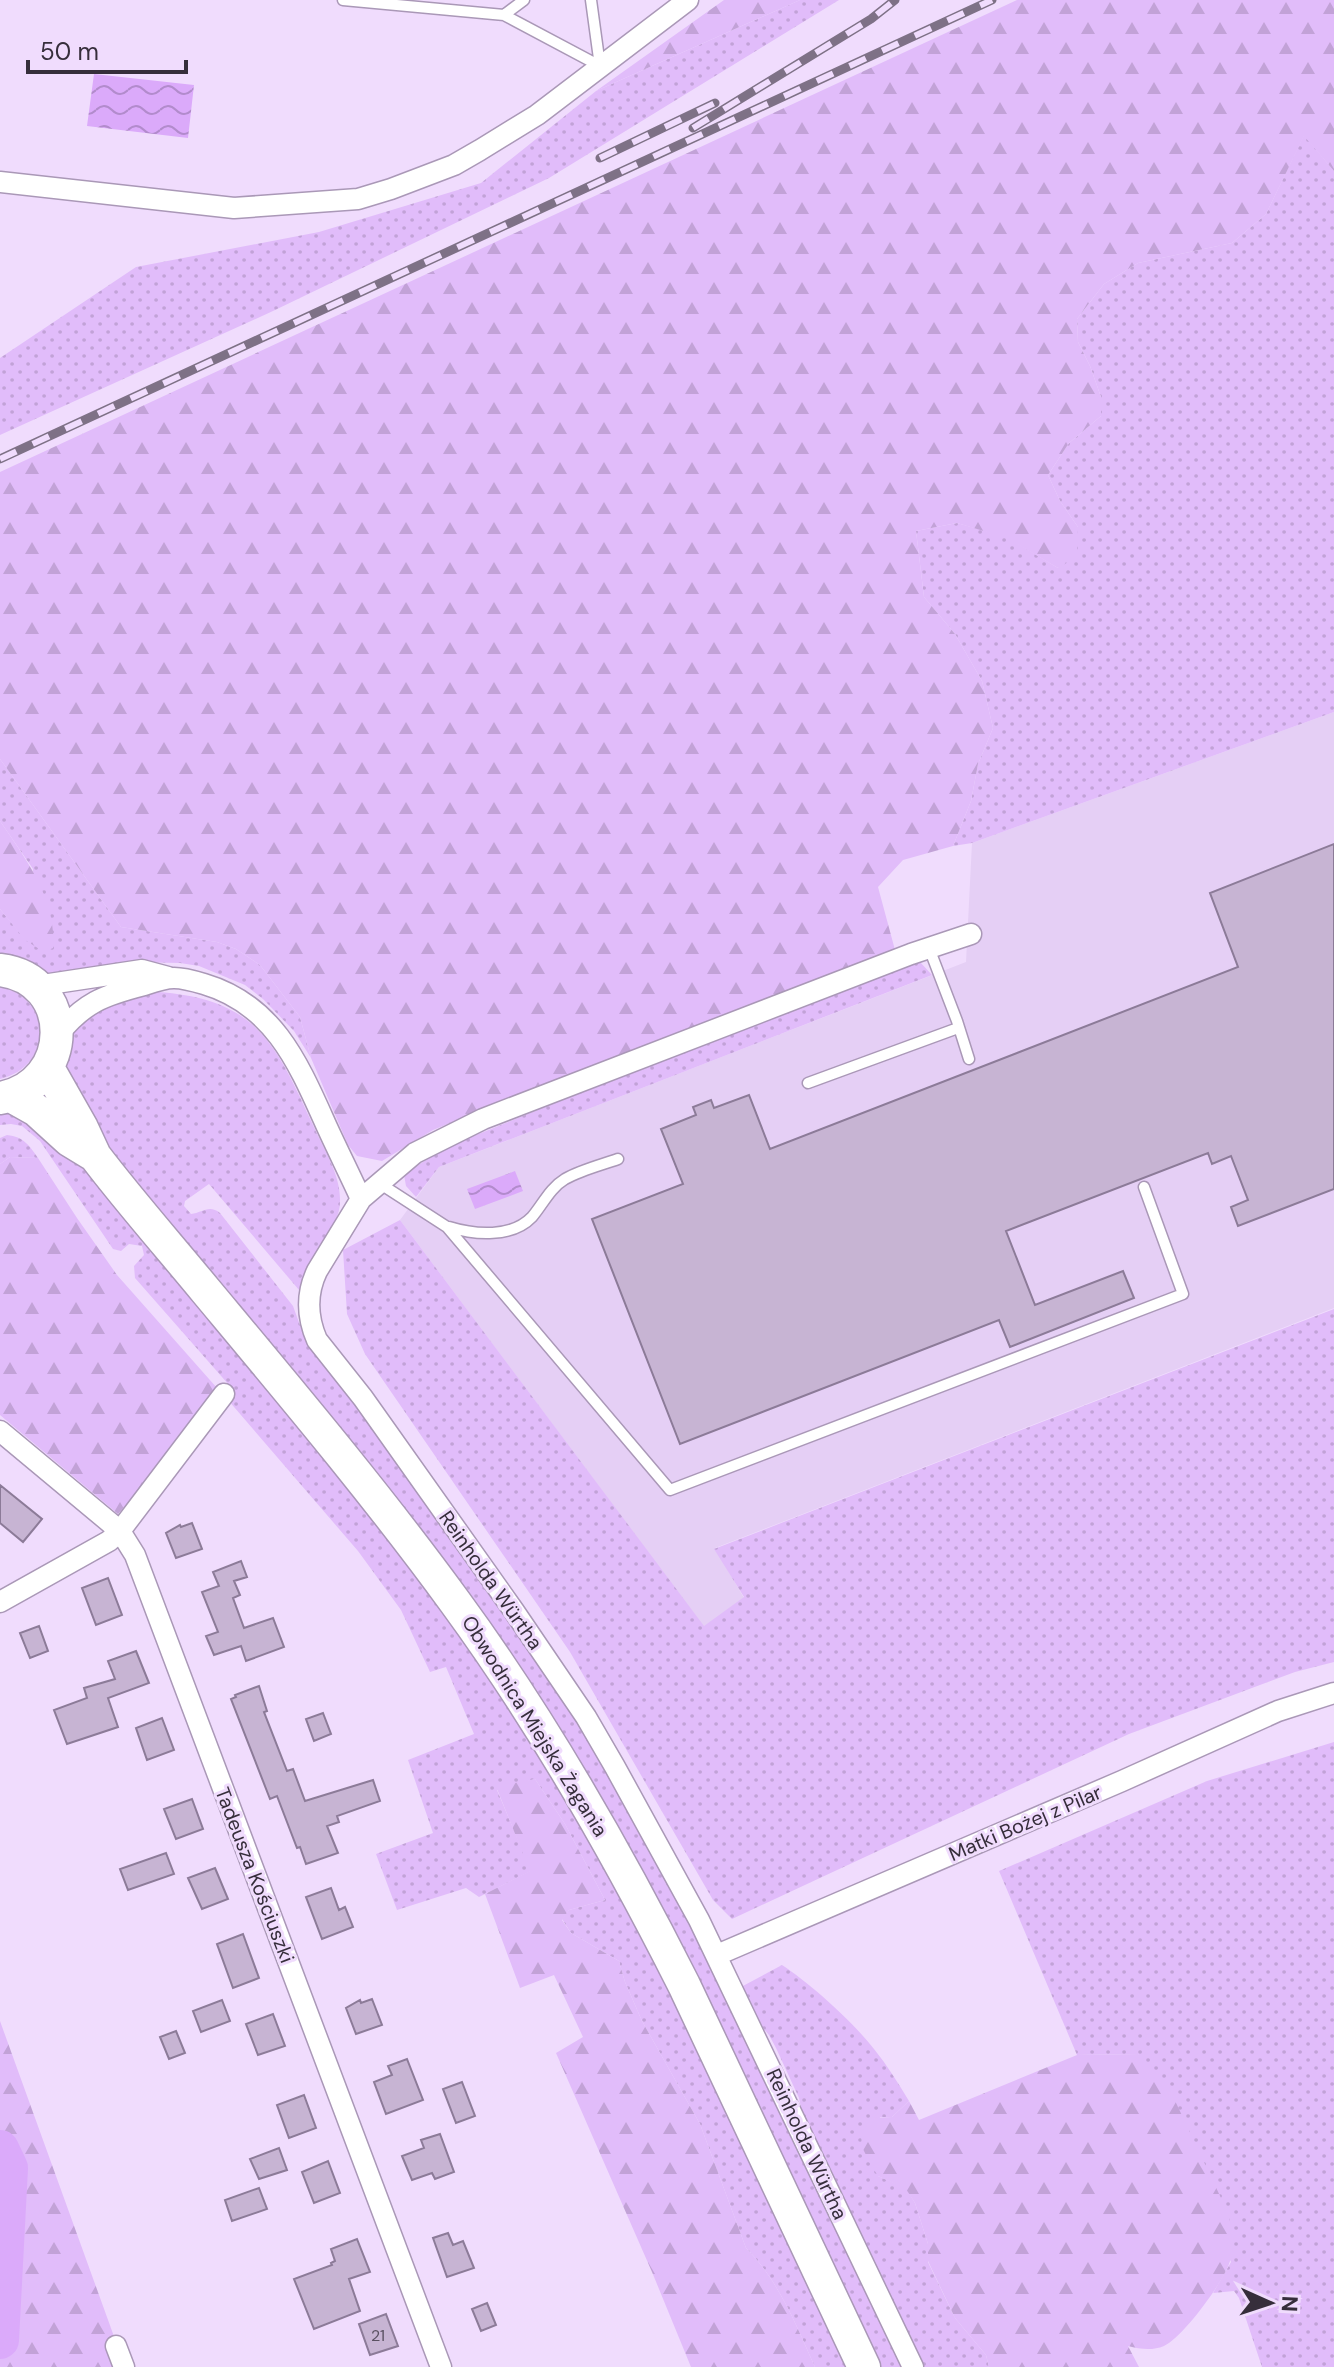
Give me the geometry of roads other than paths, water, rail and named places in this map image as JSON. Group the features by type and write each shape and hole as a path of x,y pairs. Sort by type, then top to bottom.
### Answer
{"main road":[{"path":"0,970 17,974 36,986 53,1009 57,1036 48,1068 32,1086 5,1097"},
{"name":"Obwodnica Miejska Żagania","path":"48,1068 95,1156 367,1486 463,1613 536,1721 616,1854 666,1948 864,2367"},
{"name":"Obwodnica Miejska Żagania","path":"5,1097 36,1110 69,1140 95,1156"}],"street":[{"path":"0,182 234,208 358,199 454,165 537,115 688,0"},
{"name":"Reinholda Würtha","path":"913,2367 717,1955 586,1717 363,1398 317,1340 308,1306 312,1281 361,1199 415,1153 483,1119 971,934"},
{"path":"36,986 142,970 222,989 245,1003 265,1019 290,1050 361,1199"},
{"path":"57,1036 71,1018 89,1003 112,993 172,978"},
{"path":"0,1602 109,1541 120,1531 224,1394"},
{"name":"Tadeusza Kościuszki","path":"0,1431 120,1531 135,1555 441,2367"},
{"name":"Matki Bożej z Pilar","path":"717,1955 1278,1711 1334,1693"},
{"path":"116,2346 124,2367"}],"lane":[{"path":"343,0 504,15 600,66"},
{"path":"504,15 524,0"},
{"path":"591,0 600,66"},
{"path":"929,948 969,1059"},
{"path":"808,1083 958,1028"},
{"path":"447,1227 470,1233 520,1228 552,1189 565,1179 618,1159"},
{"path":"379,1183 447,1227 670,1490 1183,1294 1144,1187"}],"water":[{"path":"94,74 194,85 188,138 87,126"},
{"path":"515,1171 523,1191 475,1209 467,1189"}],"waterway":[{"path":"0,2149 9,2168 0,2340"}],"railway":[{"path":"693,128 871,19 895,0"},
{"path":"0,459 992,0"},
{"path":"600,158 715,103"}]}
